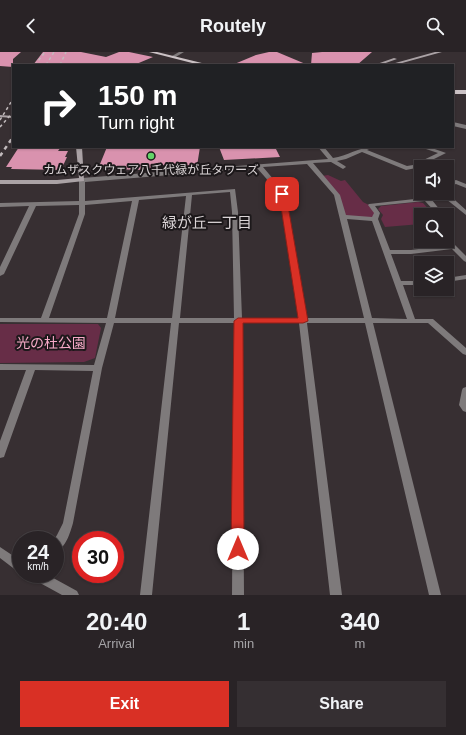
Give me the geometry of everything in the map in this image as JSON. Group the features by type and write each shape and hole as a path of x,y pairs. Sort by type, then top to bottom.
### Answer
{"main road":[{"path":"151,52 203,64"},
{"path":"454,92 466,92"}],"street":[{"path":"173,57 182,52"},
{"path":"380,64 425,52"},
{"path":"394,64 440,52"},
{"path":"0,112 12,112"},
{"path":"0,116 12,117"},
{"path":"454,124 466,127"},
{"path":"44,320 82,214 82,180 79,148"},
{"path":"322,148 332,160 343,167"},
{"path":"0,182 57,182 332,160 344,158 368,148"},
{"path":"364,151 406,168 414,167 443,153 426,148"},
{"path":"309,162 337,196 369,321 435,595"},
{"path":"258,166 282,194 303,321 336,595"},
{"path":"454,183 466,186"},
{"path":"0,205 82,203 233,190 238,321 238,595"},
{"path":"146,595 189,194"},
{"path":"64,533 68,522 98,368 110,321 136,198"},
{"path":"412,321 375,219 377,213 371,204 416,200"},
{"path":"428,200 435,208"},
{"path":"452,200 466,213"},
{"path":"0,274 33,205"},
{"path":"343,217 375,219"},
{"path":"387,252 410,252 444,248"},
{"path":"454,248 466,260"},
{"path":"454,279 466,277"},
{"path":"399,283 414,283"},
{"path":"0,320 430,321 466,352"},
{"path":"0,367 98,368"},
{"path":"0,454 31,368"},
{"path":"466,390 464,405 466,409"},
{"path":"0,552 12,561"},
{"path":"51,583 73,595"}],"green space":[{"path":"328,175 341,181 345,180 363,202 369,205 376,213 374,218 344,216 338,195 322,176"},
{"path":"418,202 423,203 428,208 414,208 414,225 385,227 381,219 383,215 378,209 381,206"},
{"name":"光の杜公園","path":"0,324 98,324 101,328 95,358 84,362 0,363"}],"building":[{"path":"0,52 21,52 13,59 12,67 0,66"},
{"path":"43,52 81,52 106,57 119,52 129,52 153,57 136,64 34,64"},
{"path":"277,52 306,64 234,64 256,55"},
{"path":"372,52 358,64 311,64 312,53"},
{"path":"18,148 60,148 58,151 68,151 61,170 11,169 12,167 6,167"},
{"name":"カムザスクウェア八千代緑が丘タワーズ","path":"107,148 200,148 197,166 153,165 151,170 98,169"},
{"path":"219,148 276,148 280,157 224,160"}],"railway":[{"path":"36,64 45,52"},
{"path":"47,64 54,52"},
{"path":"60,64 66,52"},
{"path":"0,120 12,101"},
{"path":"0,127 12,113"},
{"path":"0,156 12,138"}],"place":[{"name":"カムザスクウェア八千代緑が丘タワーズ","path":"151,156"}],"district":[{"name":"緑が丘一丁目","path":"207,223"}],"route":[{"path":"238,549 238,321 303,321 282,194"}]}
